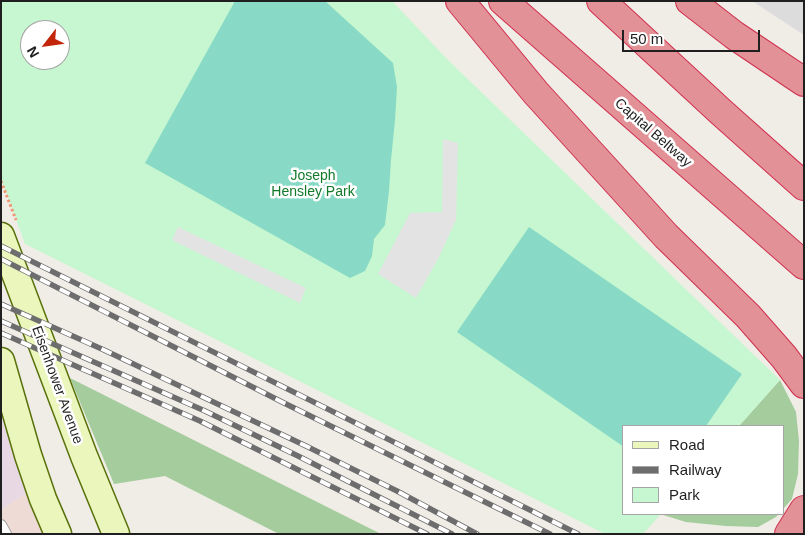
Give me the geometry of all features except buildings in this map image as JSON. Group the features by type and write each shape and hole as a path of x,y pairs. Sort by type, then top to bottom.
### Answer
{"highway":[{"path":"460,1 536,93 666,236 748,316 784,357 804,384"},
{"name":"Capital Beltway","path":"503,1 804,265"},
{"path":"601,1 804,186"},
{"path":"690,1 734,35 804,82"},
{"path":"789,534 804,510"}],"main road":[{"name":"Eisenhower Avenue","path":"1,236 84,456 116,534"},
{"path":"1,361 28,455 43,499 58,534"},
{"path":"801,534 804,531"}],"lane":[{"path":"1,524 6,534"}],"shaded area":[{"path":"752,1 804,1 804,35"},
{"path":"443,139 458,143 456,220 438,259 416,298 378,274 410,213 442,212"},
{"path":"178,227 306,288 300,303 172,240"},
{"path":"1,405 38,485 1,510"},
{"path":"38,485 65,534 1,534 1,510"}],"green space":[{"name":"Joseph Hensley Park","path":"1,1 392,1 449,61 780,380 740,425 622,425 622,515 660,515 643,534 605,534 25,244 1,179"},
{"path":"235,1 325,1 393,63 397,87 385,225 374,239 372,256 365,271 350,278 145,163"},
{"path":"529,227 742,374 707,425 622,425 622,446 457,332"},
{"path":"70,378 381,534 279,534 165,476 114,484"},
{"path":"780,380 796,412 799,441 798,474 792,499 785,507 785,425 740,425"},
{"path":"663,515 778,515 758,527 686,522"}],"railway":[{"path":"1,246 578,534"},
{"path":"1,259 284,403 550,534"},
{"path":"1,304 104,350 306,446 397,491 477,534"},
{"path":"1,321 205,411 452,534"},
{"path":"1,333 200,421 427,534"}]}
